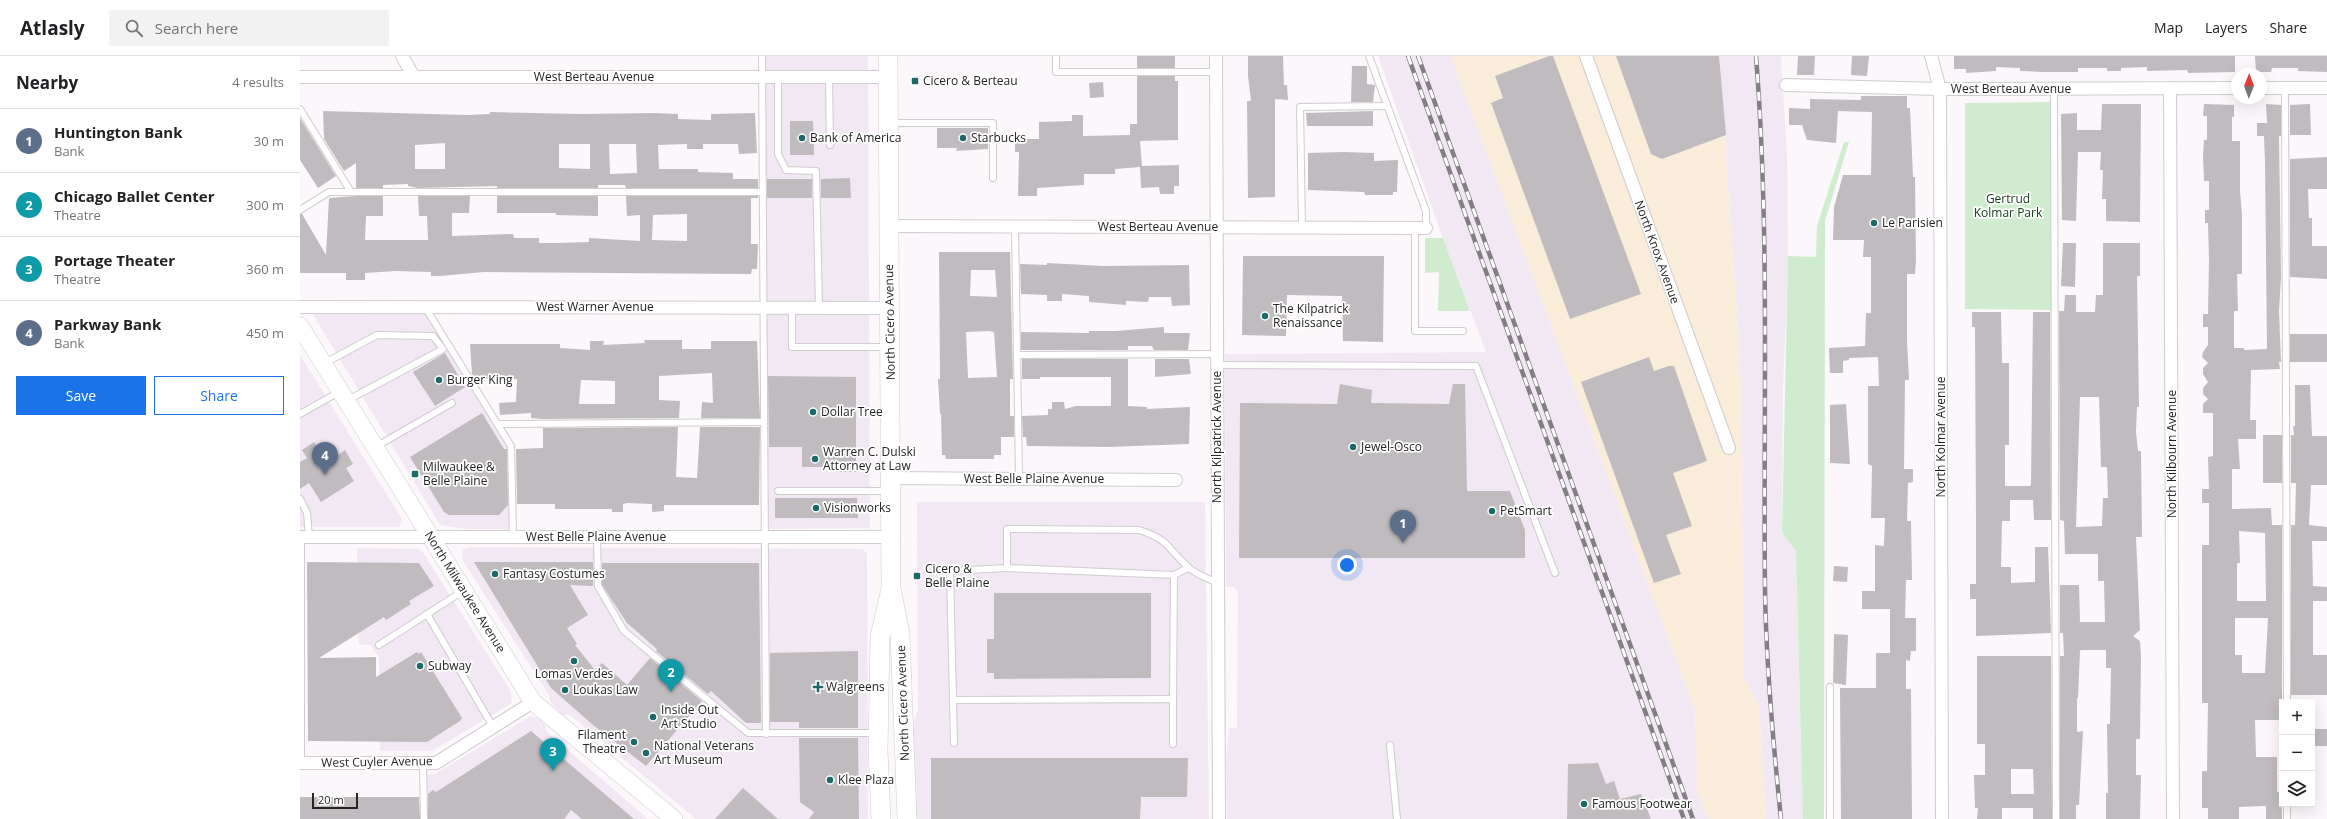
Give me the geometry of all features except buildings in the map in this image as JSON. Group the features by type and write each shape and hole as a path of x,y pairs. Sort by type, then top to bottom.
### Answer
{"main road":[{"name":"North Cicero Avenue","path":"888,56 891,588 900,634 907,819"},
{"name":"North Milwaukee Avenue","path":"302,335 323,364 533,702 674,819"},
{"name":"North Cicero Avenue","path":"881,819 879,734 880,637 891,588"}],"street":[{"path":"402,56 414,77"},
{"name":"North Kilpatrick Avenue","path":"1216,56 1219,819"},
{"name":"North Knox Avenue","path":"1586,56 1729,448"},
{"name":"North Kolmar Avenue","path":"1931,56 1940,89 1942,819"},
{"name":"West Berteau Avenue","path":"300,77 888,77"},
{"name":"West Berteau Avenue","path":"1786,86 1940,89 2231,88"},
{"name":"North Kilbourn Avenue","path":"2170,88 2173,819"},
{"path":"2267,88 2327,88"},
{"name":"West Berteau Avenue","path":"889,226 1421,228"},
{"name":"West Warner Avenue","path":"300,307 890,308"},
{"name":"West Belle Plaine Avenue","path":"891,484 1019,478 1176,480"},
{"name":"West Belle Plaine Avenue","path":"303,537 891,537"},
{"name":"West Cuyler Avenue","path":"300,763 436,763 533,702"}],"lane":[{"path":"762,56 766,734"},
{"path":"1056,56 1056,72 1216,72"},
{"path":"1369,56 1426,211 1421,228 1415,331 1463,331"},
{"path":"778,76 778,154 786,170 816,171 819,308"},
{"path":"829,77 830,146"},
{"path":"2285,88 2287,699"},
{"path":"2054,89 2056,819"},
{"path":"1302,227 1300,107 1387,106"},
{"path":"300,109 351,192"},
{"path":"888,123 993,123 993,178"},
{"path":"300,210 329,192 763,192"},
{"path":"1015,226 1019,478"},
{"path":"425,307 511,446 513,537"},
{"path":"792,308 792,347 890,347"},
{"path":"300,414 403,371 443,349 433,336 376,335 323,364"},
{"path":"1017,355 1476,366 1555,573"},
{"path":"375,447 452,403"},
{"path":"497,424 764,422"},
{"path":"778,490 891,484"},
{"path":"300,499 307,513 303,537 300,763"},
{"path":"1007,568 1008,530 1139,530 1157,536 1171,546 1188,568 1218,583"},
{"path":"597,537 598,586 624,631 748,734 879,734"},
{"path":"954,743 950,571 1007,568 1174,575 1188,568"},
{"path":"1173,744 1174,575"},
{"path":"379,644 464,590"},
{"path":"427,614 493,727"},
{"path":"1830,687 1830,819"},
{"path":"953,700 1173,699"},
{"path":"1390,745 1398,819"},
{"path":"423,763 424,819"},
{"path":"2287,807 2288,819"}],"shaded area":[{"path":"759,56 868,56 870,528 765,529"},
{"path":"1378,56 1451,56 1695,709 1698,793 1709,819 1227,819 1226,760 1229,728 1237,728 1238,592 1234,587 1226,587 1225,354 1486,352 1443,238"},
{"path":"1451,56 1719,56 1740,360 1744,678 1759,706 1766,819 1709,819 1698,793 1695,709"},
{"path":"1719,56 1781,56 1787,154 1788,256 1783,389 1782,532 1796,551 1803,819 1766,819 1759,706 1744,678 1740,360"},
{"path":"309,308 423,309 509,447 513,529 467,529 440,525"},
{"path":"300,355 402,519 399,527 300,527"},
{"path":"917,502 1205,502 1209,819 913,819 911,727 918,711"},
{"path":"469,547 863,549 867,554 868,819 696,819 570,715 563,715 550,702 549,695 463,561 463,550"},
{"path":"357,548 418,549 422,551 510,690 512,703 432,751 380,751 379,658 371,645 359,645"},
{"path":"531,716 541,720 545,724 546,731 648,819 422,819 422,775 435,774"}],"green space":[{"name":"Gertrud Kolmar Park","path":"2051,102 2052,310 1965,309 1965,103"},
{"path":"1844,142 1849,142 1825,221 1824,819 1803,819 1796,551 1782,532 1788,256 1816,257 1817,226"},
{"path":"1425,238 1443,238 1470,311 1438,311 1439,272 1425,273"}],"railway":[{"path":"1408,56 1684,819"},
{"path":"1418,56 1693,819"},
{"path":"1756,56 1763,189 1765,322 1765,589 1770,704 1781,819"}],"place":[{"name":"Cicero & Berteau","path":"915,81"},
{"name":"Bank of America","path":"802,138"},
{"name":"Starbucks","path":"963,138"},
{"name":"Le Parisien","path":"1874,223"},
{"name":"The Kilpatrick Renaissance","path":"1265,316"},
{"name":"Burger King","path":"439,380"},
{"name":"Dollar Tree","path":"813,412"},
{"name":"Jewel-Osco","path":"1353,447"},
{"name":"Warren C. Dulski Attorney at Law","path":"815,459"},
{"name":"Milwaukee & Belle Plaine","path":"415,474"},
{"name":"Parkway Bank","path":"325,475"},
{"name":"Visionworks","path":"816,508"},
{"name":"PetSmart","path":"1492,511"},
{"name":"Huntington Bank","path":"1403,543"},
{"name":"Fantasy Costumes","path":"495,574"},
{"name":"Cicero & Belle Plaine","path":"917,576"},
{"name":"Lomas Verdes","path":"574,661"},
{"name":"Subway","path":"420,666"},
{"name":"Walgreens","path":"818,687"},
{"name":"Loukas Law","path":"565,690"},
{"name":"Chicago Ballet Center","path":"671,692"},
{"name":"Inside Out Art Studio","path":"653,717"},
{"name":"Filament Theatre","path":"634,742"},
{"name":"National Veterans Art Museum","path":"646,753"},
{"name":"Portage Theater","path":"553,771"},
{"name":"Klee Plaza","path":"830,780"},
{"name":"Famous Footwear","path":"1584,804"}]}
